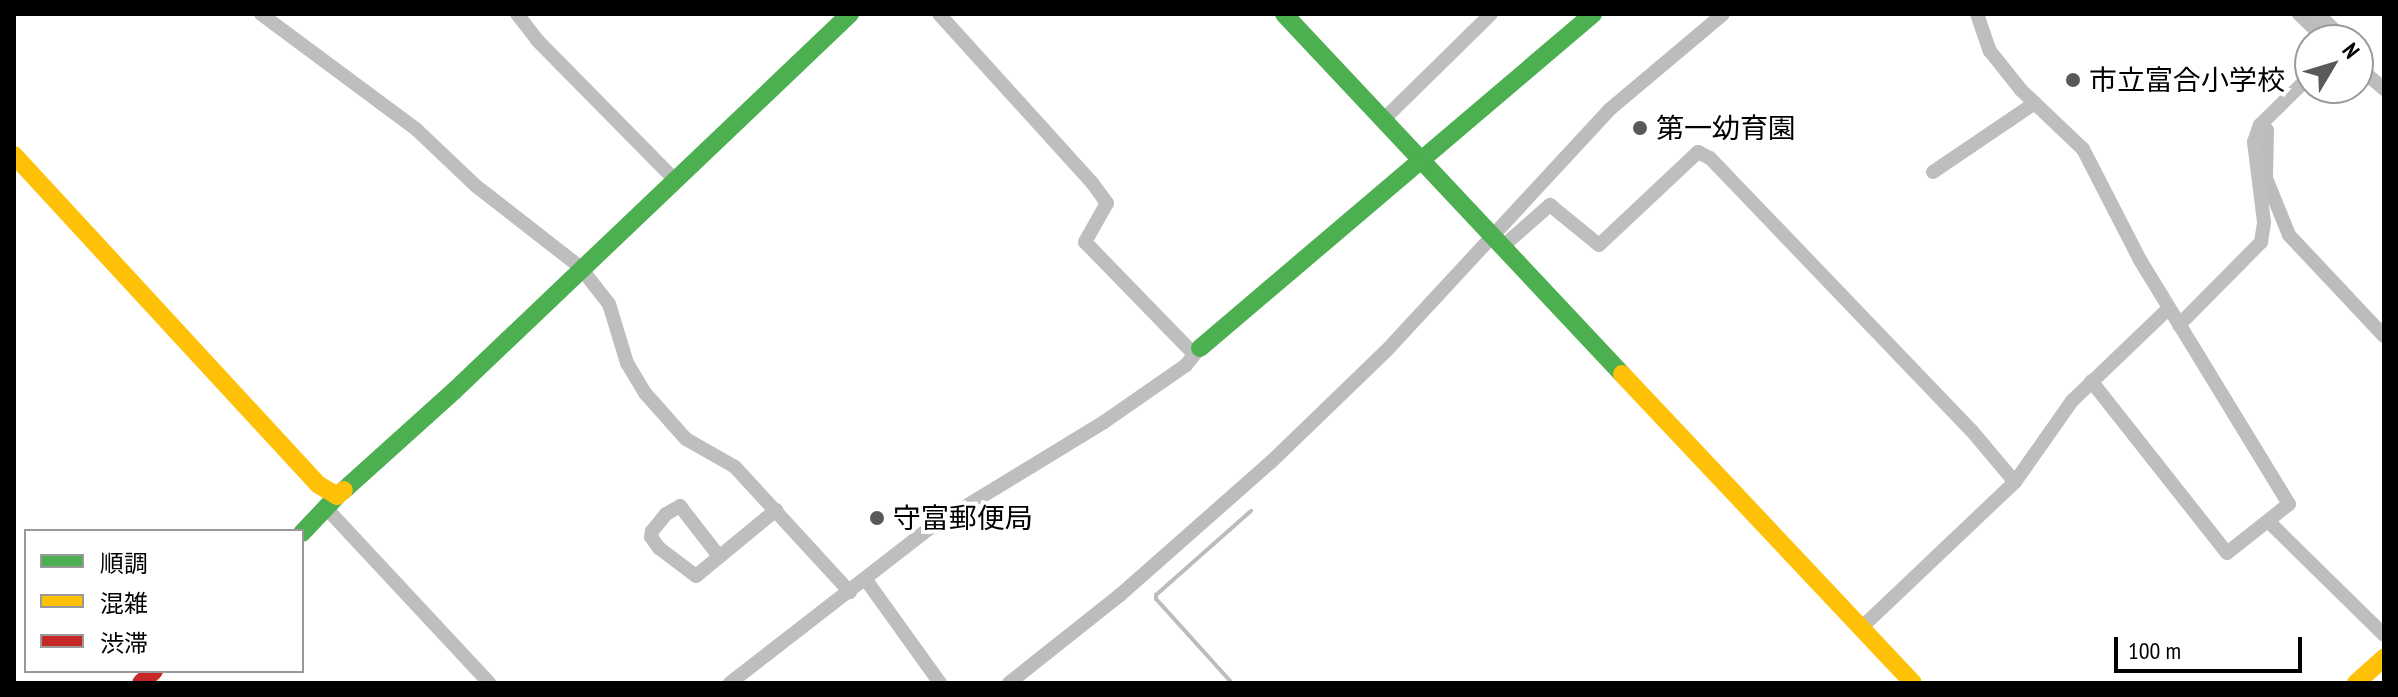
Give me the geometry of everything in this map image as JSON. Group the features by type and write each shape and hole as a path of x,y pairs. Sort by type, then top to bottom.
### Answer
{"street":[{"path":"261,14 417,130 476,186 580,267 609,304 627,363 645,393 686,439 735,467 850,592"},
{"path":"517,14 537,40 683,171"},
{"path":"304,531 850,14"},
{"path":"939,14 1107,203 1085,242 1196,350"},
{"path":"1284,14 1913,683"},
{"path":"1383,120 1484,25 1491,14"},
{"path":"730,683 927,530 1104,422 1186,365 1196,350 1593,14"},
{"path":"1977,14 1990,51 2035,103 2083,149 2169,308 2289,504 2227,553 2091,381"},
{"path":"2179,325 2261,242 2264,222 2254,142 2260,125 2294,92"},
{"path":"1933,172 2035,103"},
{"path":"1501,246 1550,205 1599,245 1698,152 1720,169 1971,430 2015,482"},
{"path":"15,157 319,485 489,683"},
{"path":"1861,628 2015,482 2072,401 2169,308"},
{"path":"718,555 680,506 654,527 651,537 659,548 694,576 712,567 718,555 776,510"},
{"path":"2269,522 2384,635"},
{"path":"866,580 940,683"},
{"path":"2356,683 2384,658"}],"waterway":[{"path":"1009,683 1120,595 1271,462 1387,350 1609,110 1723,14"},
{"path":"2299,14 2309,24"},
{"path":"2374,81 2384,89"},
{"path":"2267,130 2266,178 2289,235 2384,336"},
{"path":"1232,683 1156,599 1156,595 1251,511"}],"traffic: fast":[{"path":"344,490 454,391 850,14"},
{"path":"1284,14 1622,374"},
{"path":"1200,348 1593,14"},
{"path":"304,531 337,496"}],"traffic: slow":[{"path":"14,155 319,485 337,496 344,490"},
{"path":"1622,374 1913,683"},
{"path":"2356,683 2384,658"}],"traffic: jam":[{"path":"141,683 152,673"}],"place":[{"name":"市立富合小学校","path":"2073,80"},
{"name":"第一幼育園","path":"1640,128"},
{"name":"守富郵便局","path":"877,518"}]}
